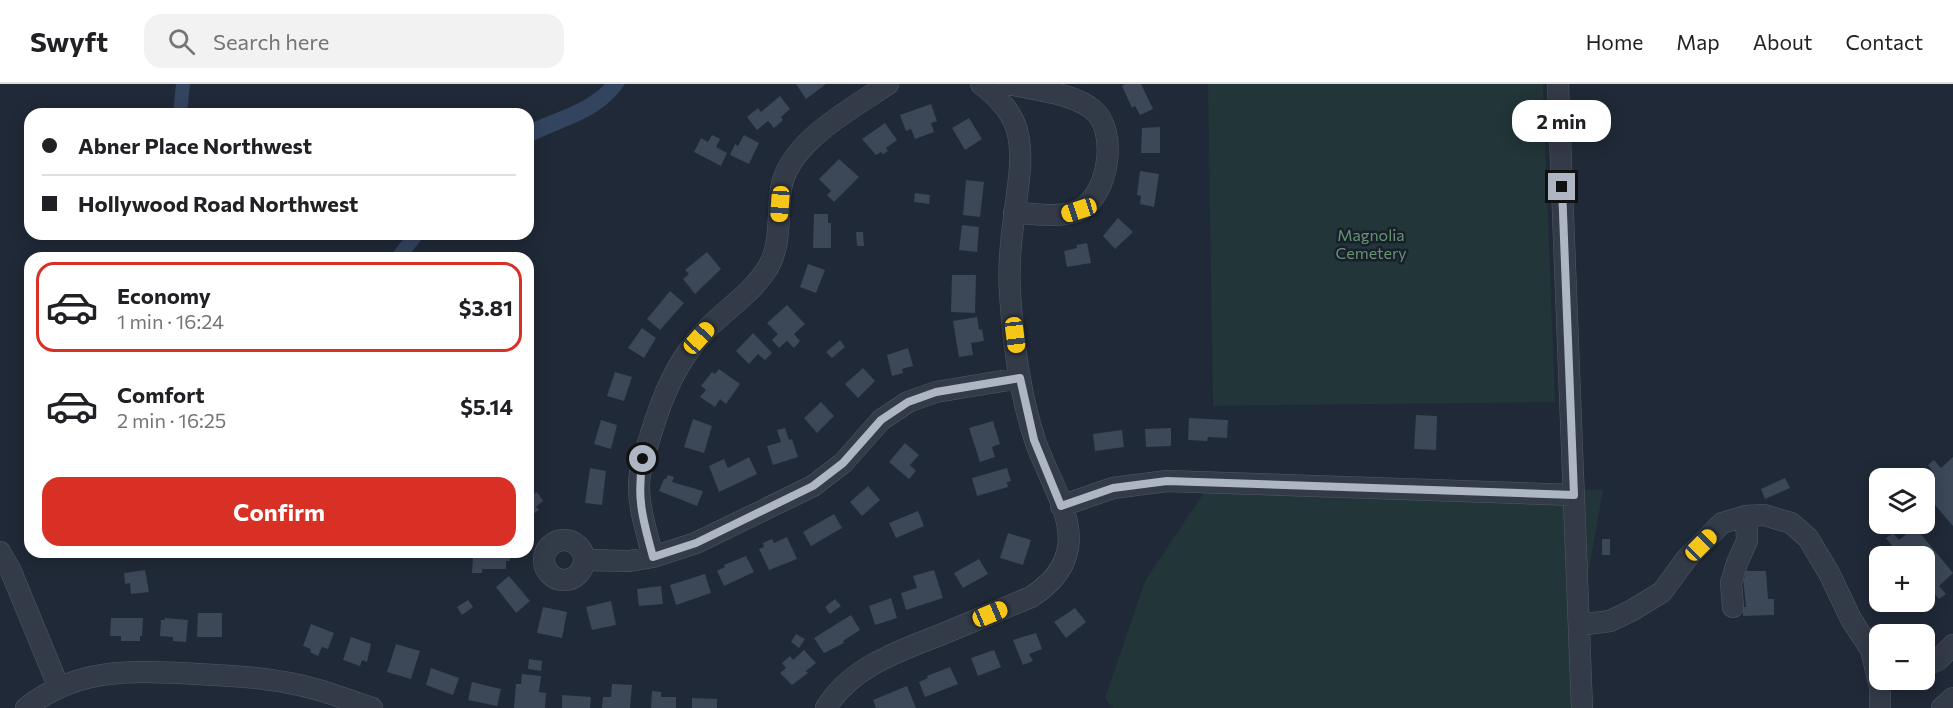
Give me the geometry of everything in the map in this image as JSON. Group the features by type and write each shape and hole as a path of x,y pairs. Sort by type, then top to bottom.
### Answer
{"street":[{"path":"653,557 641,512 639,483 643,459 661,401 674,373 691,347 708,328 753,287 768,267 778,239 781,187 795,156 813,136 888,84"},
{"path":"826,708 843,687 859,673 887,657 1031,597 1049,585 1062,567 1068,548 1068,526 1034,440 1020,378 1010,292 1010,253 1021,161 1016,128 1000,100 981,84"},
{"path":"1008,84 1080,100 1095,111 1106,129 1108,145 1104,178 1098,193 1089,203 1079,210 1065,214 1014,213"},
{"path":"1558,84 1582,708"},
{"path":"584,560 629,561 653,557 696,543 813,486 843,463 881,420 908,402 936,392 1020,378"},
{"path":"1061,506 1113,488 1167,481 1574,495"},
{"path":"1579,625 1610,621 1662,592 1687,558 1722,523 1746,516 1764,515 1791,523 1808,538 1829,573 1851,619 1869,647"},
{"path":"1733,607 1731,583 1737,563 1748,541 1746,516"},
{"path":"0,552 10,569 59,688"},
{"path":"1935,661 1953,645"},
{"path":"26,708 59,688 93,676 127,671 258,677 316,689 372,708"},
{"path":"1880,690 1880,708"},
{"path":"1942,708 1953,698"}],"green space":[{"name":"Magnolia Cemetery","path":"1208,84 1543,84 1555,402 1213,406"},
{"path":"1217,473 1603,490 1578,632 1575,708 1113,708 1105,698 1145,581"}],"water":[{"path":"176,84 190,84 188,108 174,108"},
{"path":"605,84 625,84 615,96 593,114 534,141 534,122 597,92"},
{"path":"402,240 421,240 412,252 394,252"}],"building":[{"path":"796,84 826,84 806,99"},
{"path":"1141,84 1153,109 1140,115 1135,106 1132,108 1122,86"},
{"path":"780,96 790,109 781,117 783,120 774,128 768,121 757,130 747,117 758,108 761,112"},
{"path":"931,104 937,121 931,123 934,132 915,139 911,129 906,131 900,115"},
{"path":"969,118 982,139 965,150 952,128"},
{"path":"885,123 897,140 886,148 888,151 876,155 862,139"},
{"path":"1160,127 1160,153 1141,153 1142,128"},
{"path":"712,135 720,139 716,147 727,153 721,166 694,152 701,138 708,142"},
{"path":"744,135 759,143 749,164 730,155 735,144 738,146"},
{"path":"839,159 859,177 834,202 827,195 831,191 819,179"},
{"path":"1140,171 1159,174 1154,207 1140,204 1141,196 1137,195"},
{"path":"966,180 984,182 980,217 963,215"},
{"path":"915,193 930,195 929,204 914,202"},
{"path":"814,214 828,214 828,223 831,223 831,248 813,248"},
{"path":"1118,218 1133,232 1115,249 1103,236"},
{"path":"962,225 979,227 977,252 959,250"},
{"path":"856,232 863,232 864,246 857,246"},
{"path":"1087,243 1091,263 1067,267 1064,251"},
{"path":"707,252 721,269 695,294 683,279 689,274 685,270"},
{"path":"808,264 825,270 816,293 800,287"},
{"path":"952,275 976,275 975,313 951,312"},
{"path":"670,291 684,303 660,330 647,319"},
{"path":"787,305 805,324 794,334 800,341 794,348 787,341 779,348 772,340 778,334 767,323"},
{"path":"977,317 984,341 971,343 973,355 959,357 953,321"},
{"path":"642,328 656,338 644,358 628,348"},
{"path":"753,333 772,353 765,360 758,354 749,364 736,351"},
{"path":"840,340 845,347 832,358 826,352"},
{"path":"908,348 913,366 902,369 903,373 892,376 887,355"},
{"path":"863,368 875,381 858,398 845,384"},
{"path":"719,369 740,384 726,404 720,399 715,407 700,397 706,390 701,386 712,372 715,374"},
{"path":"615,372 632,377 624,401 607,396"},
{"path":"821,402 834,416 817,433 804,418"},
{"path":"1416,415 1437,416 1436,450 1414,449"},
{"path":"1189,418 1228,420 1227,438 1208,437 1207,441 1188,440"},
{"path":"693,419 712,426 704,453 684,447"},
{"path":"601,420 617,425 611,449 594,444"},
{"path":"993,421 1000,444 992,447 995,457 980,462 969,428"},
{"path":"785,428 789,440 792,439 798,457 773,465 767,446 781,442 777,430"},
{"path":"1171,428 1171,446 1146,447 1145,429"},
{"path":"1122,430 1124,447 1095,451 1093,434"},
{"path":"905,443 919,455 910,465 916,471 909,479 889,462"},
{"path":"749,457 757,474 719,492 709,466 724,459 728,468"},
{"path":"1953,457 1953,526 1935,505 1935,468 1930,468 1928,465 1934,460 1941,468"},
{"path":"590,468 606,471 602,505 585,503"},
{"path":"1007,468 1011,481 1007,482 1008,487 977,496 972,478"},
{"path":"668,475 674,477 672,482 703,491 697,506 659,491"},
{"path":"1785,478 1790,488 1765,499 1761,489"},
{"path":"868,486 880,500 862,516 850,502"},
{"path":"537,492 543,501 536,507 539,510 534,513 534,494"},
{"path":"918,511 924,526 896,538 889,523"},
{"path":"834,514 842,528 811,546 803,532"},
{"path":"1008,533 1031,540 1023,565 1000,558"},
{"path":"1894,534 1899,540 1906,534 1921,534 1931,546 1892,546 1886,538"},
{"path":"787,537 797,559 769,570 759,549 764,547 763,543 772,539 774,543"},
{"path":"1602,539 1610,539 1610,555 1602,555"},
{"path":"1935,551 1953,573 1939,586 1946,594 1939,599 1935,594"},
{"path":"746,556 754,572 724,586 717,571 725,567 724,565"},
{"path":"473,558 510,558 510,561 506,561 506,569 482,569 482,573 472,573"},
{"path":"979,559 988,574 963,588 954,573"},
{"path":"145,570 149,592 131,594 130,583 125,584 124,573"},
{"path":"934,570 943,598 906,610 901,593 917,588 913,576"},
{"path":"1745,571 1766,571 1768,599 1774,599 1774,615 1743,616 1743,607 1746,607 1743,578 1745,578"},
{"path":"705,574 711,593 676,605 670,585"},
{"path":"509,576 530,601 516,613 496,587"},
{"path":"661,586 663,604 639,606 637,589"},
{"path":"891,598 897,618 875,625 869,606"},
{"path":"835,599 841,606 830,614 825,607"},
{"path":"468,600 473,607 462,615 457,607"},
{"path":"611,601 616,625 592,630 586,607"},
{"path":"543,607 567,612 562,638 537,633"},
{"path":"1075,608 1086,622 1066,638 1054,622"},
{"path":"198,613 222,613 222,637 197,637"},
{"path":"851,615 860,630 843,641 844,643 824,653 814,638"},
{"path":"111,618 143,618 140,641 121,641 121,636 110,636"},
{"path":"165,618 188,620 186,642 173,641 173,637 160,636 161,620"},
{"path":"311,624 334,633 328,649 322,647 318,656 310,652 311,649 303,646"},
{"path":"1036,633 1042,649 1029,654 1033,661 1023,665 1013,640"},
{"path":"796,634 805,639 799,648 791,642"},
{"path":"351,637 371,644 367,662 362,660 360,666 343,660"},
{"path":"396,644 420,651 411,679 387,672"},
{"path":"804,650 816,663 806,671 808,673 792,685 780,673 786,668 782,663 790,656 793,660"},
{"path":"994,650 1001,667 978,676 971,658"},
{"path":"529,659 542,661 541,671 528,669"},
{"path":"950,667 958,684 925,697 919,682 928,678 927,676"},
{"path":"431,668 459,678 453,695 426,685"},
{"path":"522,674 541,676 539,692 546,693 545,708 514,708 516,684 521,684"},
{"path":"472,682 501,689 497,706 468,700"},
{"path":"612,684 632,685 630,708 602,708 603,697 611,697"},
{"path":"907,686 916,708 876,708 873,700"},
{"path":"652,691 661,692 661,697 676,697 676,708 651,708"},
{"path":"562,695 591,697 590,708 562,708"},
{"path":"692,698 717,699 717,708 692,708"}],"route":[{"path":"643,459 639,483 641,512 653,557 696,543 813,486 843,463 881,420 908,402 936,392 1020,378 1034,440 1061,506 1113,488 1167,481 1574,495 1562,187"}]}
